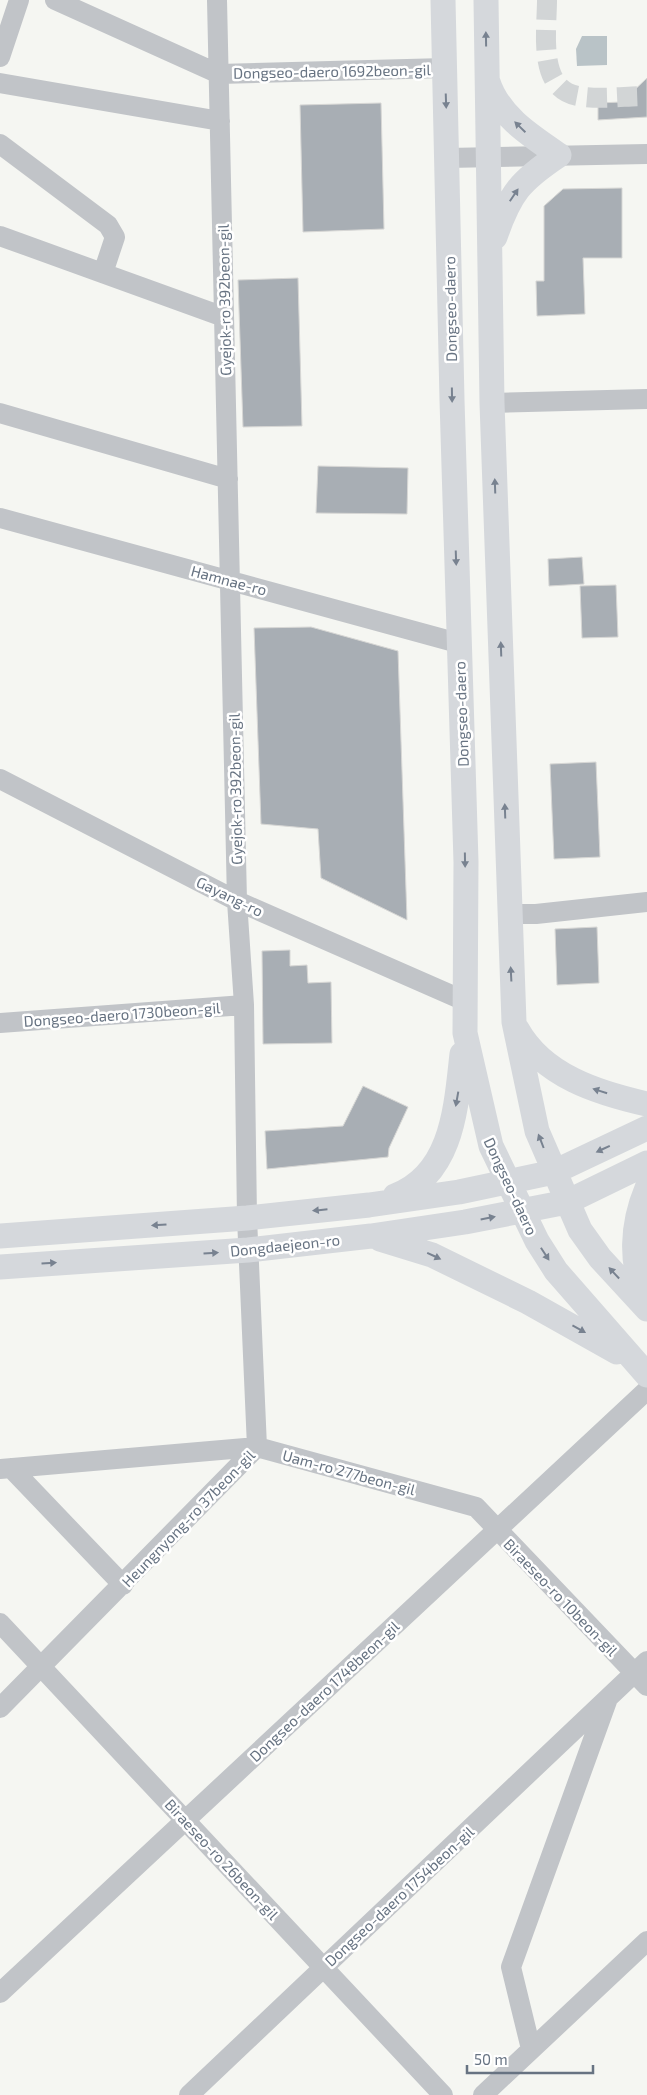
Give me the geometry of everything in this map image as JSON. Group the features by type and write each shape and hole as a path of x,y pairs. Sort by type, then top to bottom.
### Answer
{"main road":[{"name":"Dongseo-daero","path":"443,0 458,643 466,862 465,1033 486,1132 507,1182 537,1241 556,1271 645,1377"},
{"path":"486,0 492,403 514,1022 537,1131 567,1202 587,1242 647,1309"},
{"path":"487,77 492,94 520,128 560,155 518,188 506,207 489,256"},
{"path":"514,1022 532,1050 562,1074 598,1090 647,1104"},
{"path":"369,1205 413,1188 422,1182 433,1169 450,1132 465,1033"},
{"name":"Dongdaejeon-ro","path":"0,1236 247,1218 369,1205 459,1192 554,1172 647,1128"},
{"name":"Dongdaejeon-ro","path":"0,1267 248,1250 371,1236 567,1202 647,1163"},
{"path":"647,1188 638,1214 634,1254 640,1283 647,1300"},
{"path":"371,1236 417,1249 575,1327 645,1377"}],"street":[{"path":"0,57 19,0"},
{"name":"Dongseo-daero 1692beon-gil","path":"55,0 219,74 445,68"},
{"name":"Gyejok-ro 392beon-gil","path":"217,0 237,901 244,1005 247,1218"},
{"path":"0,83 220,121"},
{"path":"0,144 108,225 115,237 103,273"},
{"path":"447,158 647,154"},
{"path":"0,236 224,317"},
{"path":"492,403 647,399"},
{"path":"0,412 228,479"},
{"name":"Hamnae-ro","path":"0,518 458,643"},
{"name":"Gayang-ro","path":"0,779 237,901 465,1001"},
{"path":"509,914 536,914 647,902"},
{"name":"Dongseo-daero 1730beon-gil","path":"0,1024 244,1005"},
{"name":"Heungnyong-ro 37beon-gil","path":"0,1708 257,1447 247,1218"},
{"name":"Dongseo-daero 1748beon-gil","path":"0,1992 497,1530 645,1377"},
{"name":"Uam-ro 277beon-gil","path":"6,1468 257,1447 476,1507"},
{"name":"Uam-ro 277beon-gil","path":"6,1468 124,1584"},
{"name":"Biraeseo-ro 10beon-gil","path":"476,1507 497,1530 643,1673"},
{"name":"Biraeseo-ro 26beon-gil","path":"0,1623 443,2095"},
{"name":"Dongseo-daero 1754beon-gil","path":"189,2095 609,1697 643,1673"},
{"name":"Dongseo-daero 1754beon-gil","path":"531,2049 511,1967 609,1697"},
{"path":"483,2095 647,1941"}],"shaded area":[{"path":"582,36 607,36 607,65 577,66 576,49"}],"building":[{"path":"647,78 647,117 598,120 598,103 622,102"},
{"path":"381,103 384,229 303,232 300,105"},
{"path":"622,188 622,258 583,258 585,314 537,316 536,281 544,281 544,206 563,189"},
{"path":"298,278 302,426 243,427 238,280"},
{"path":"318,466 408,468 407,514 316,513"},
{"path":"582,557 584,584 549,586 548,559"},
{"path":"616,585 618,637 582,638 580,586"},
{"path":"311,627 398,651 407,920 321,878 318,829 261,824 254,628"},
{"path":"596,762 600,857 554,859 550,764"},
{"path":"597,927 599,983 557,985 555,929"},
{"path":"290,950 290,966 307,965 308,983 331,982 332,1043 263,1044 262,951"},
{"path":"363,1086 408,1107 389,1148 388,1157 267,1169 265,1131 343,1126"}],"tunnel":[{"path":"547,0 547,57 550,71 556,82 565,91 578,96 595,98 647,96"}]}
